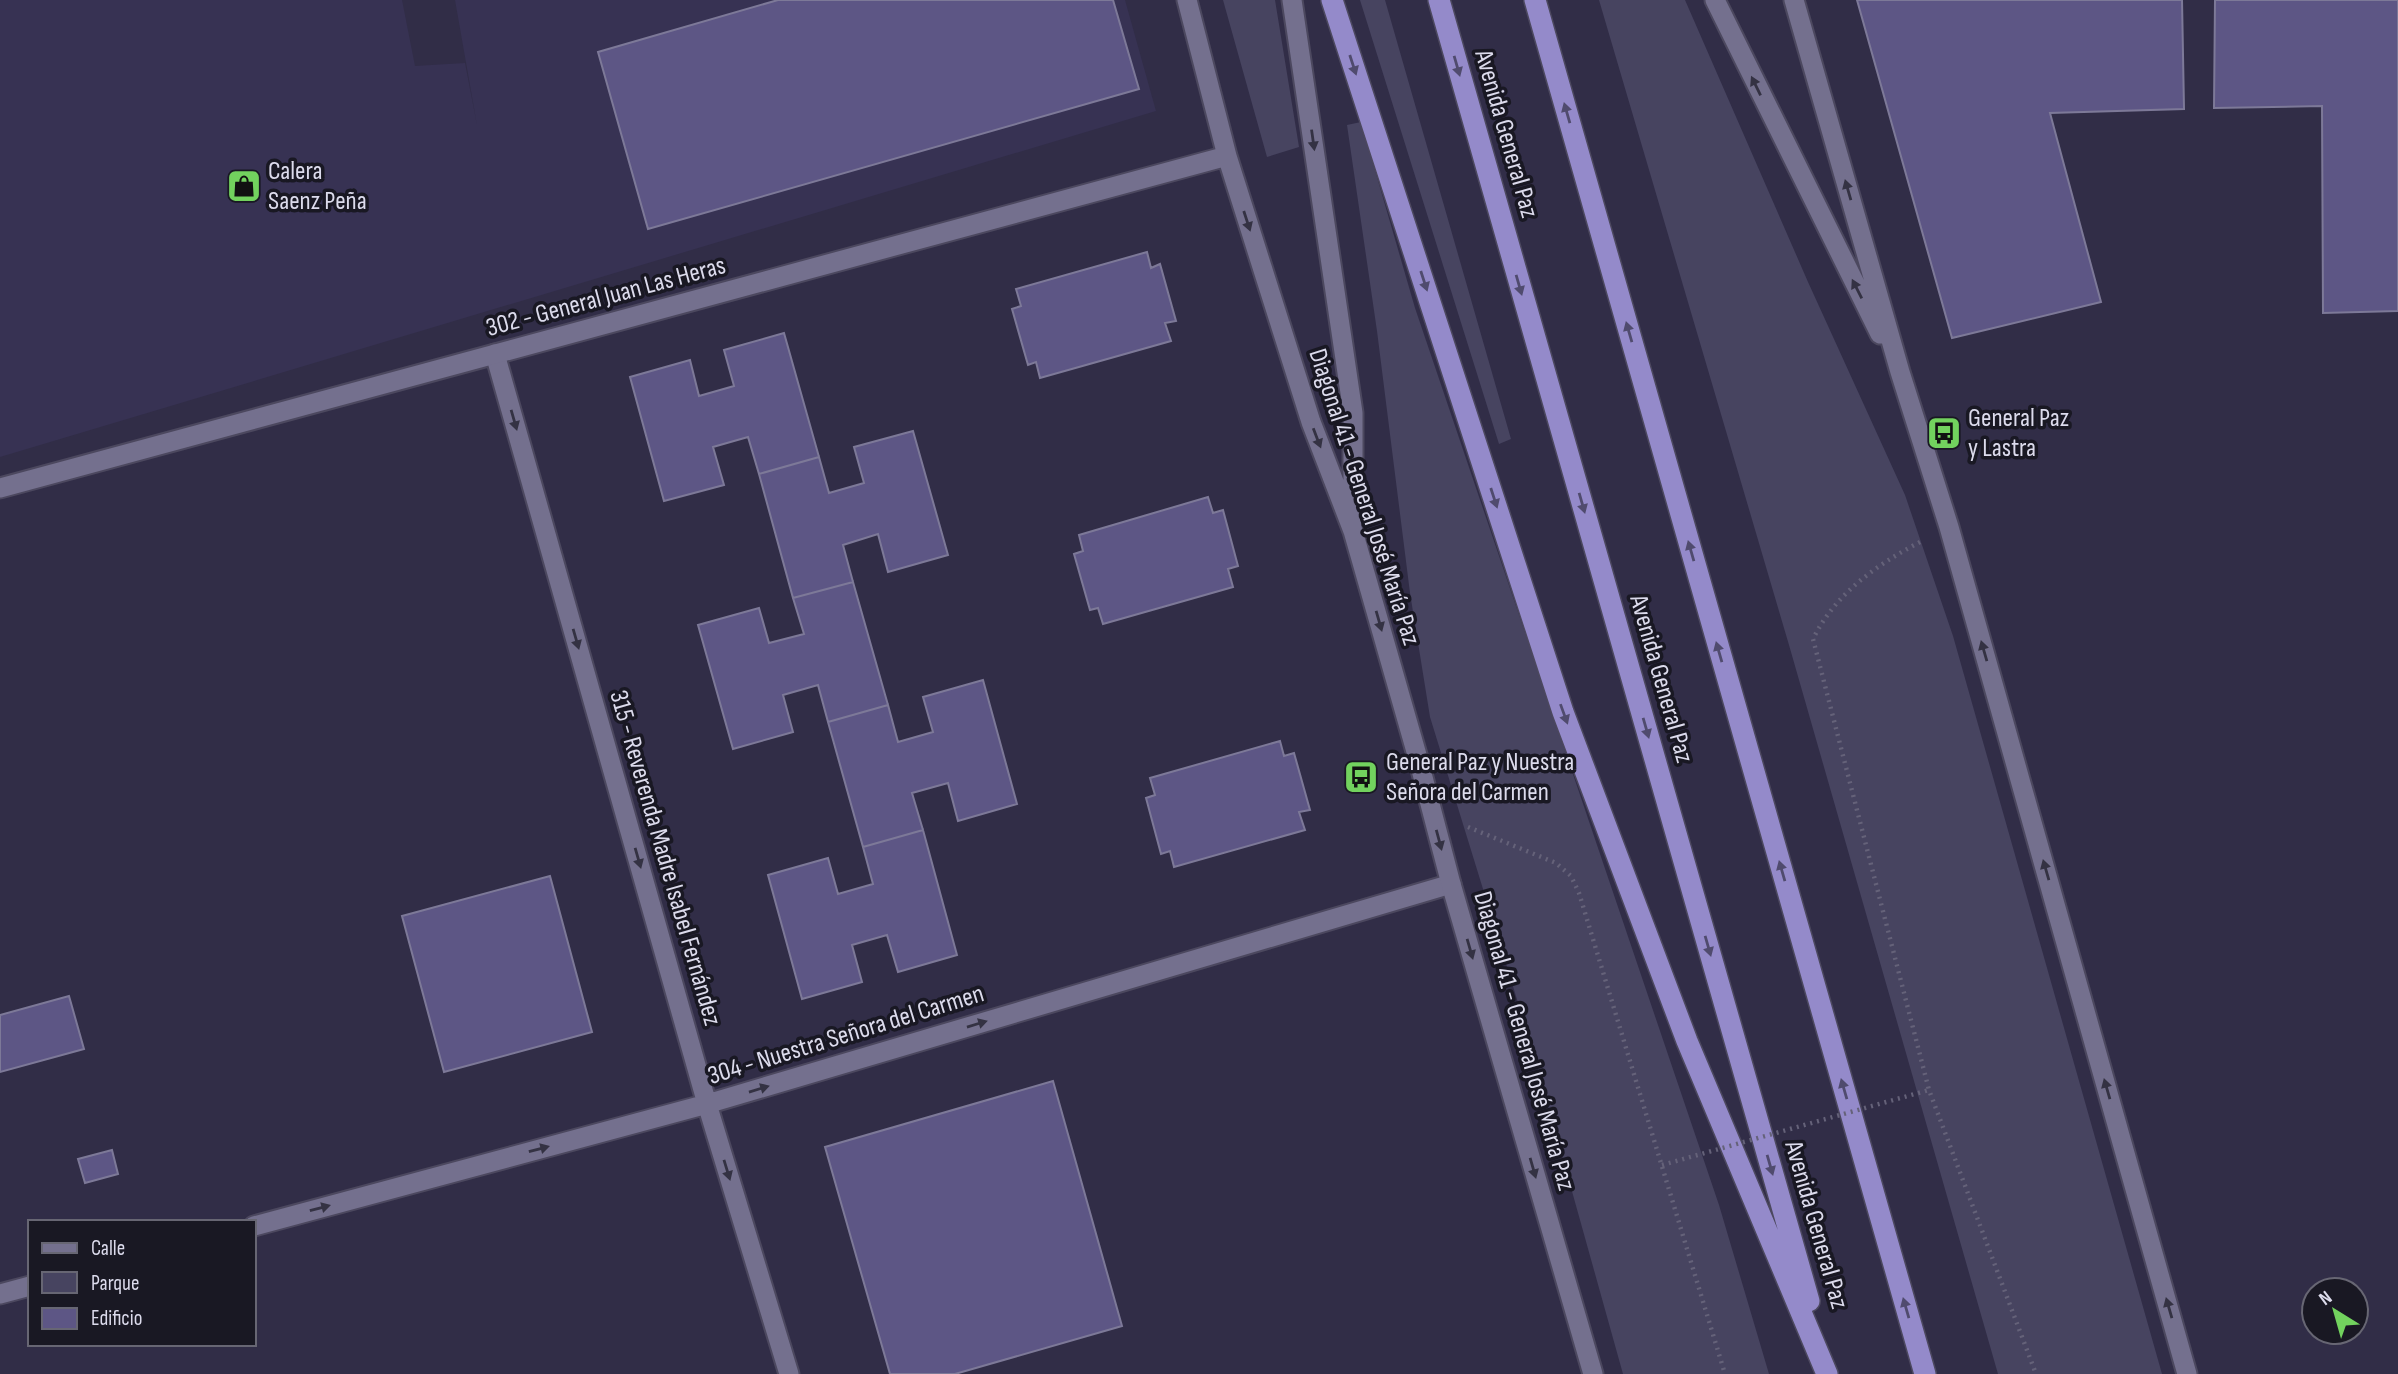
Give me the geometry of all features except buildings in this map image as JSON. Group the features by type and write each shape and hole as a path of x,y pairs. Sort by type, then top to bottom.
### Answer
{"highway":[{"path":"1332,0 1563,712 1687,1041 1828,1374"},
{"name":"Avenida General Paz","path":"1439,0 1828,1374"},
{"path":"1535,0 1925,1374"}],"street":[{"name":"Diagonal 41 - General José María Paz","path":"1187,0 1227,156 1311,422 1353,531 1451,884 1593,1374"},
{"path":"1292,0 1353,413 1353,531"},
{"path":"1715,0 1900,372"},
{"path":"1794,0 1900,372 1949,527 2187,1374"},
{"name":"302 - General Juan Las Heras","path":"0,488 1227,156"},
{"name":"315 - Reverenda Madre Isabel Fernández","path":"495,354 708,1104 789,1374"},
{"name":"304 - Nuestra Señora del Carmen","path":"256,1225 708,1104 1451,884"},
{"path":"0,1294 28,1287"}],"path":[{"path":"1949,527 1878,566 1838,600 1821,622 1813,639 1930,1090 2036,1374"},
{"path":"1434,821 1474,829 1556,863 1571,876 1579,893 1725,1374"},
{"path":"1662,1165 1930,1090"}],"shaded area":[{"path":"0,0 402,0 415,66 465,63 477,125 455,0 1125,0 1156,111 0,457"}],"green space":[{"path":"1223,0 1275,0 1299,147 1267,157"},
{"path":"1360,0 1385,0 1511,439 1499,444"},
{"path":"1599,0 1685,0 1808,282 1905,495 1953,636 2162,1374 1998,1374 1789,645"},
{"path":"1361,122 1415,308 1719,1205 1769,1374 1623,1374 1532,1048 1430,717 1410,593 1377,331 1347,125"}],"place":[{"name":"Calera Saenz Peña","path":"244,186"},
{"name":"General Paz y Lastra","path":"1944,433"},
{"name":"General Paz y Nuestra Señora del Carmen","path":"1361,777"}]}
